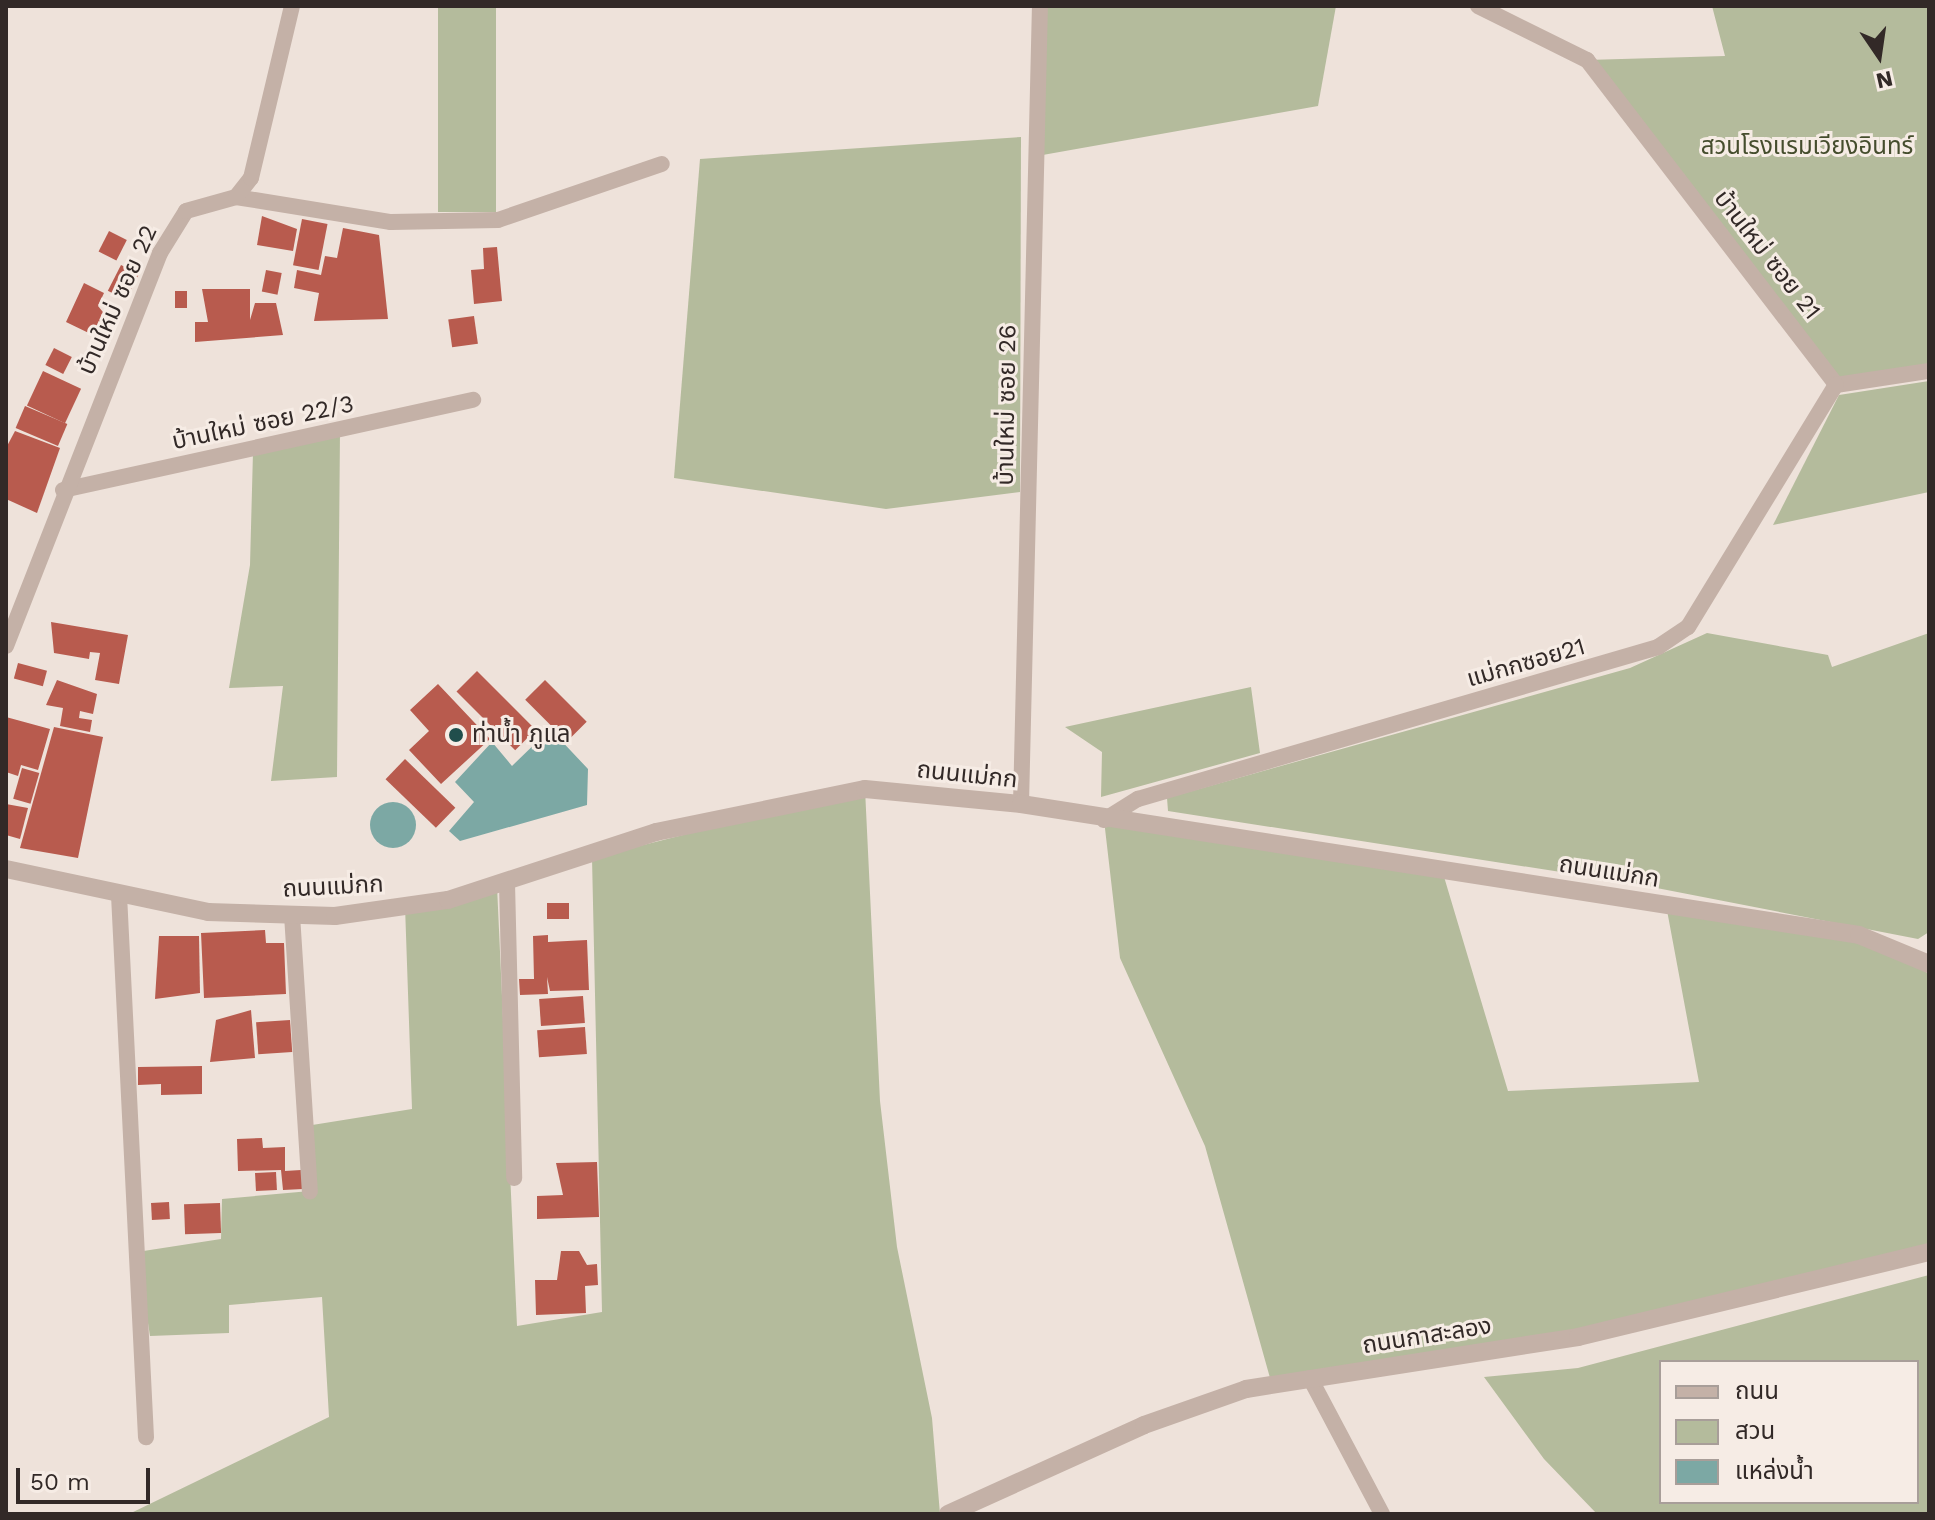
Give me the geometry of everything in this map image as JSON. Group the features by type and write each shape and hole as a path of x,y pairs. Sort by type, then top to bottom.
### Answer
{"street":[{"path":"292,6 251,178 236,197 391,222 498,220 662,164"},
{"name":"บ้านใหม่ ซอย 26","path":"1021,804 1040,6"},
{"name":"บ้านใหม่ ซอย 21","path":"1478,6 1587,60 1836,385"},
{"name":"บ้านใหม่ ซอย 22","path":"6,646 63,490 160,253 186,211 236,197"},
{"path":"1836,385 1929,371"},
{"name":"แม่กกซอย21","path":"1104,820 1138,799 1658,647 1688,627 1836,385"},
{"name":"บ้านใหม่ ซอย 22/3","path":"63,490 473,400"},
{"name":"ถนนแม่กก","path":"6,869 208,912 292,915 448,900 656,832 793,799 865,789 1021,804 1104,820 1859,935 1929,964"},
{"path":"507,883 514,1178"},
{"path":"119,895 146,1437"},
{"path":"292,915 310,1191"},
{"name":"ถนนกาสะลอง","path":"948,1514 1184,1409 1310,1378 1578,1337 1929,1252"},
{"path":"1310,1378 1382,1514"}],"green space":[{"path":"438,6 496,6 496,212 438,212"},
{"path":"1040,6 1336,6 1318,106 1037,156"},
{"name":"สวนโรงแรมเวียงอินทร์","path":"1712,6 1929,6 1929,371 1836,385 1587,60 1725,56"},
{"path":"1021,137 1020,492 886,509 674,478 700,159"},
{"path":"1929,381 1929,492 1773,525 1839,395"},
{"path":"340,431 337,777 271,781 283,686 229,688 250,565 253,452"},
{"path":"1707,633 1828,655 1832,667 1929,633 1929,932 1918,939 1631,883 1168,811 1167,798 1630,668"},
{"path":"1251,687 1260,753 1101,797 1102,752 1065,727"},
{"path":"865,789 880,1101 897,1247 932,1418 940,1514 129,1514 329,1417 322,1297 229,1305 229,1333 150,1336 137,1252 221,1239 222,1199 310,1191 306,1126 412,1109 405,906 497,886 517,1326 602,1312 592,858"},
{"path":"1104,820 1442,870 1508,1091 1699,1082 1666,905 1871,939 1929,974 1929,1252 1717,1308 1272,1385 1205,1146 1120,958"},
{"path":"1929,1275 1929,1514 1597,1514 1544,1459 1484,1377 1578,1368"}],"water":[{"path":"545,734 555,734 588,769 587,805 460,841 449,831 474,802 455,782 492,742 512,766"},
{"path":"393,802 409,809 416,825 409,841 393,848 377,841 370,825 377,809"}],"building":[{"path":"262,216 297,229 293,251 257,245"},
{"path":"302,219 328,224 319,270 293,265"},
{"path":"343,228 379,235 388,319 314,321 319,293 294,288 297,270 321,275 325,256 337,258"},
{"path":"109,231 127,240 116,261 99,251"},
{"path":"497,247 502,301 474,304 471,270 484,269 483,248"},
{"path":"121,265 139,274 126,300 108,291"},
{"path":"266,270 282,273 278,295 262,292"},
{"path":"84,283 104,293 98,306 107,317 97,337 66,322"},
{"path":"202,289 250,289 250,320 255,303 276,303 283,335 195,342 195,322 208,322"},
{"path":"175,291 187,291 187,308 175,308"},
{"path":"474,316 478,344 452,347 448,320"},
{"path":"54,348 72,357 63,374 45,365"},
{"path":"43,371 81,389 65,423 27,405"},
{"path":"25,406 67,424 58,446 16,428"},
{"path":"15,431 60,448 37,513 6,499 6,448"},
{"path":"51,622 128,635 119,684 95,680 100,653 90,652 89,659 54,653"},
{"path":"18,663 47,671 43,686 14,678"},
{"path":"477,671 536,730 515,750 456,692"},
{"path":"57,680 97,694 93,714 80,711 79,718 92,720 90,732 60,726 63,708 46,705"},
{"path":"545,680 587,722 567,742 525,700"},
{"name":"ท่าน้ำ ภูแล","path":"438,684 490,739 441,784 409,750 429,731 410,710"},
{"path":"6,717 50,729 38,770 21,765 18,776 6,772"},
{"path":"54,727 103,737 78,858 20,848"},
{"path":"405,759 455,808 436,828 386,779"},
{"path":"22,768 39,773 30,804 13,799"},
{"path":"6,804 28,808 20,839 6,835"},
{"path":"547,903 569,903 569,919 547,919"},
{"path":"265,930 266,943 284,943 286,994 204,998 201,933"},
{"path":"548,935 548,942 587,940 589,990 550,991 547,977 548,994 520,995 519,979 534,979 533,936"},
{"path":"159,936 199,936 200,993 155,999"},
{"path":"583,996 585,1023 541,1026 539,999"},
{"path":"251,1010 255,1058 210,1062 216,1020"},
{"path":"290,1020 292,1052 258,1054 256,1022"},
{"path":"585,1027 587,1054 539,1057 537,1030"},
{"path":"202,1066 202,1094 161,1095 161,1084 138,1085 138,1067"},
{"path":"262,1138 263,1148 285,1147 285,1171 301,1170 303,1189 283,1190 281,1170 238,1171 237,1139"},
{"path":"597,1162 599,1217 537,1219 537,1196 563,1195 556,1163"},
{"path":"276,1172 277,1190 256,1191 255,1173"},
{"path":"169,1202 170,1219 152,1220 151,1203"},
{"path":"220,1203 221,1233 185,1234 184,1204"},
{"path":"561,1251 579,1251 587,1265 597,1264 598,1285 585,1286 586,1313 536,1315 535,1280 557,1280"}],"place":[{"name":"ท่าน้ำ ภูแล","path":"456,735"}]}
